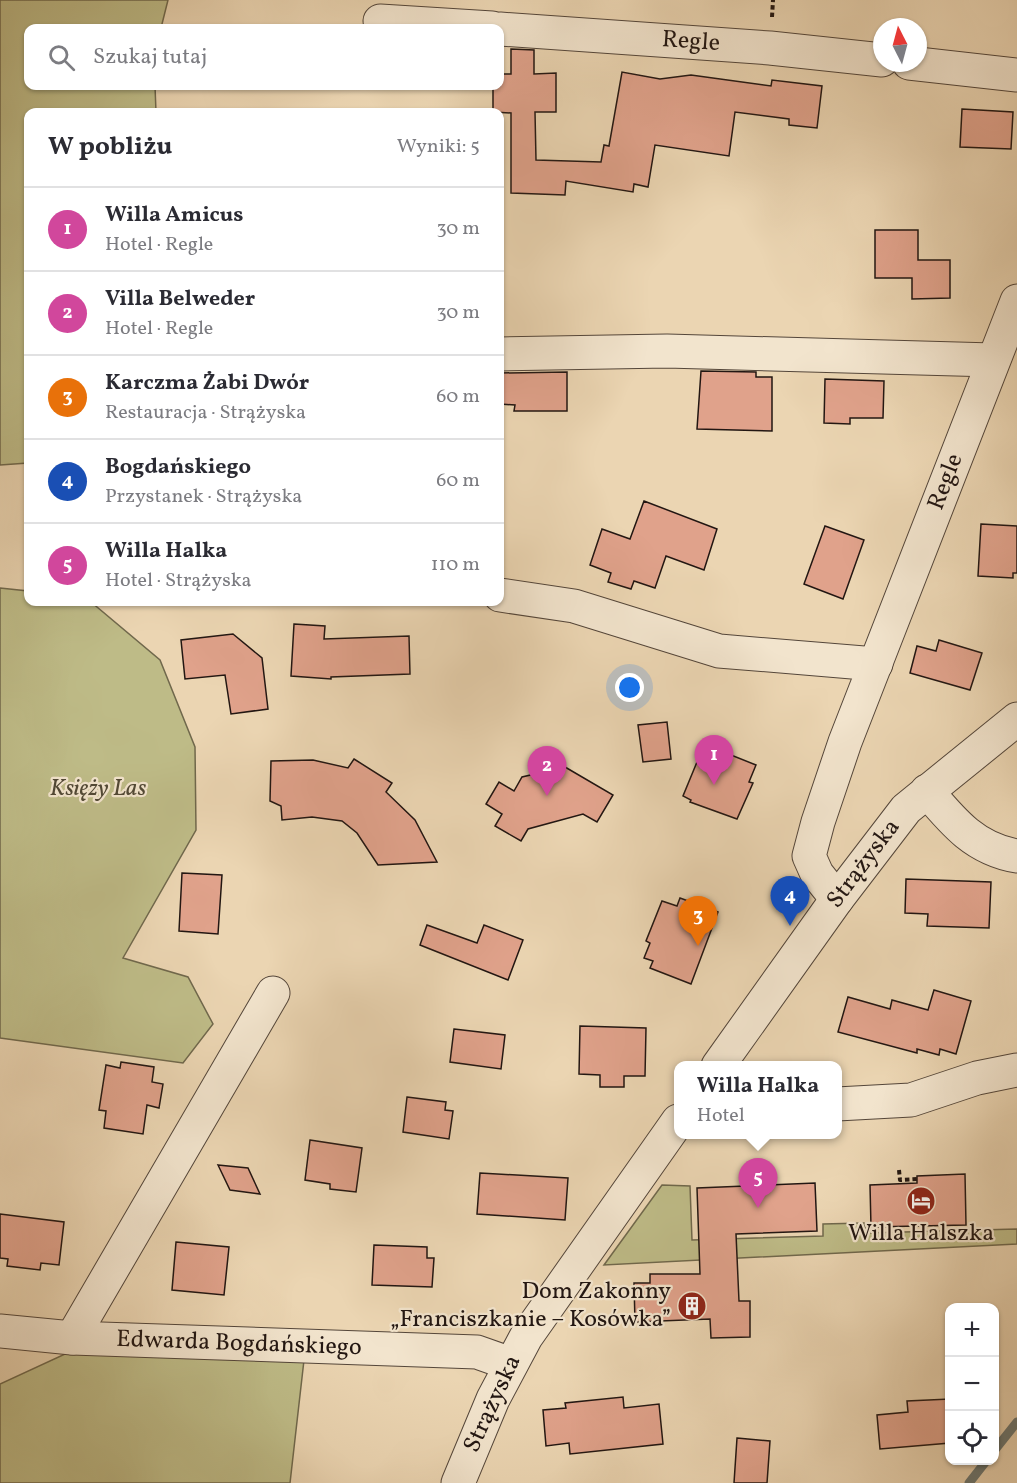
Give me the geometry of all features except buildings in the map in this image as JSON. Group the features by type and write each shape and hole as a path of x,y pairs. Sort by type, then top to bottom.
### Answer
{"street":[{"path":"380,21 428,24"},
{"name":"Regle","path":"504,29 770,48 873,59"},
{"path":"927,65 1017,75"},
{"name":"Regle","path":"837,898 817,874 809,856 844,742 1017,301"},
{"path":"504,354 667,351 993,360"},
{"path":"504,596 574,606 719,651 876,664"},
{"name":"Strążyska","path":"721,1061 888,830 927,791 1017,719"},
{"path":"927,791 952,821 974,841 997,853 1017,856"},
{"name":"Edwarda Bogdańskiego","path":"72,1338 273,993"},
{"path":"842,1104 911,1100 977,1078 1017,1070"},
{"name":"Strążyska","path":"458,1483 493,1399 538,1317 674,1127"},
{"name":"Edwarda Bogdańskiego","path":"0,1331 72,1338 477,1352 511,1364"}],"path":[{"path":"899,1170 900,1180 917,1179"},
{"path":"751,1177 751,1186"}],"green space":[{"path":"0,0 168,0 162,24 24,24 24,90 155,90 156,108 24,108 24,463 0,465"},
{"name":"Księży Las","path":"0,588 24,591 24,606 96,606 160,660 195,747 196,830 123,958 188,977 213,1024 183,1063 0,1038"},
{"path":"662,1185 690,1186 692,1240 823,1236 823,1224 864,1223 866,1233 1017,1229 1017,1244 604,1265"},
{"path":"78,1348 304,1360 290,1483 0,1483 0,1384"}],"waterway":[{"path":"999,1445 1017,1422"},
{"path":"969,1483 983,1465"}],"place":[{"name":"Willa Amicus","path":"714,785"},
{"name":"Villa Belweder","path":"547,796"},
{"name":"Bogdańskiego","path":"790,926"},
{"name":"Karczma Żabi Dwór","path":"698,946"},
{"name":"Willa Halszka","path":"921,1201"},
{"name":"Willa Halka","path":"758,1208"},
{"name":"Dom Zakonny „Franciszkanie – Kosówka”","path":"692,1306"}]}
